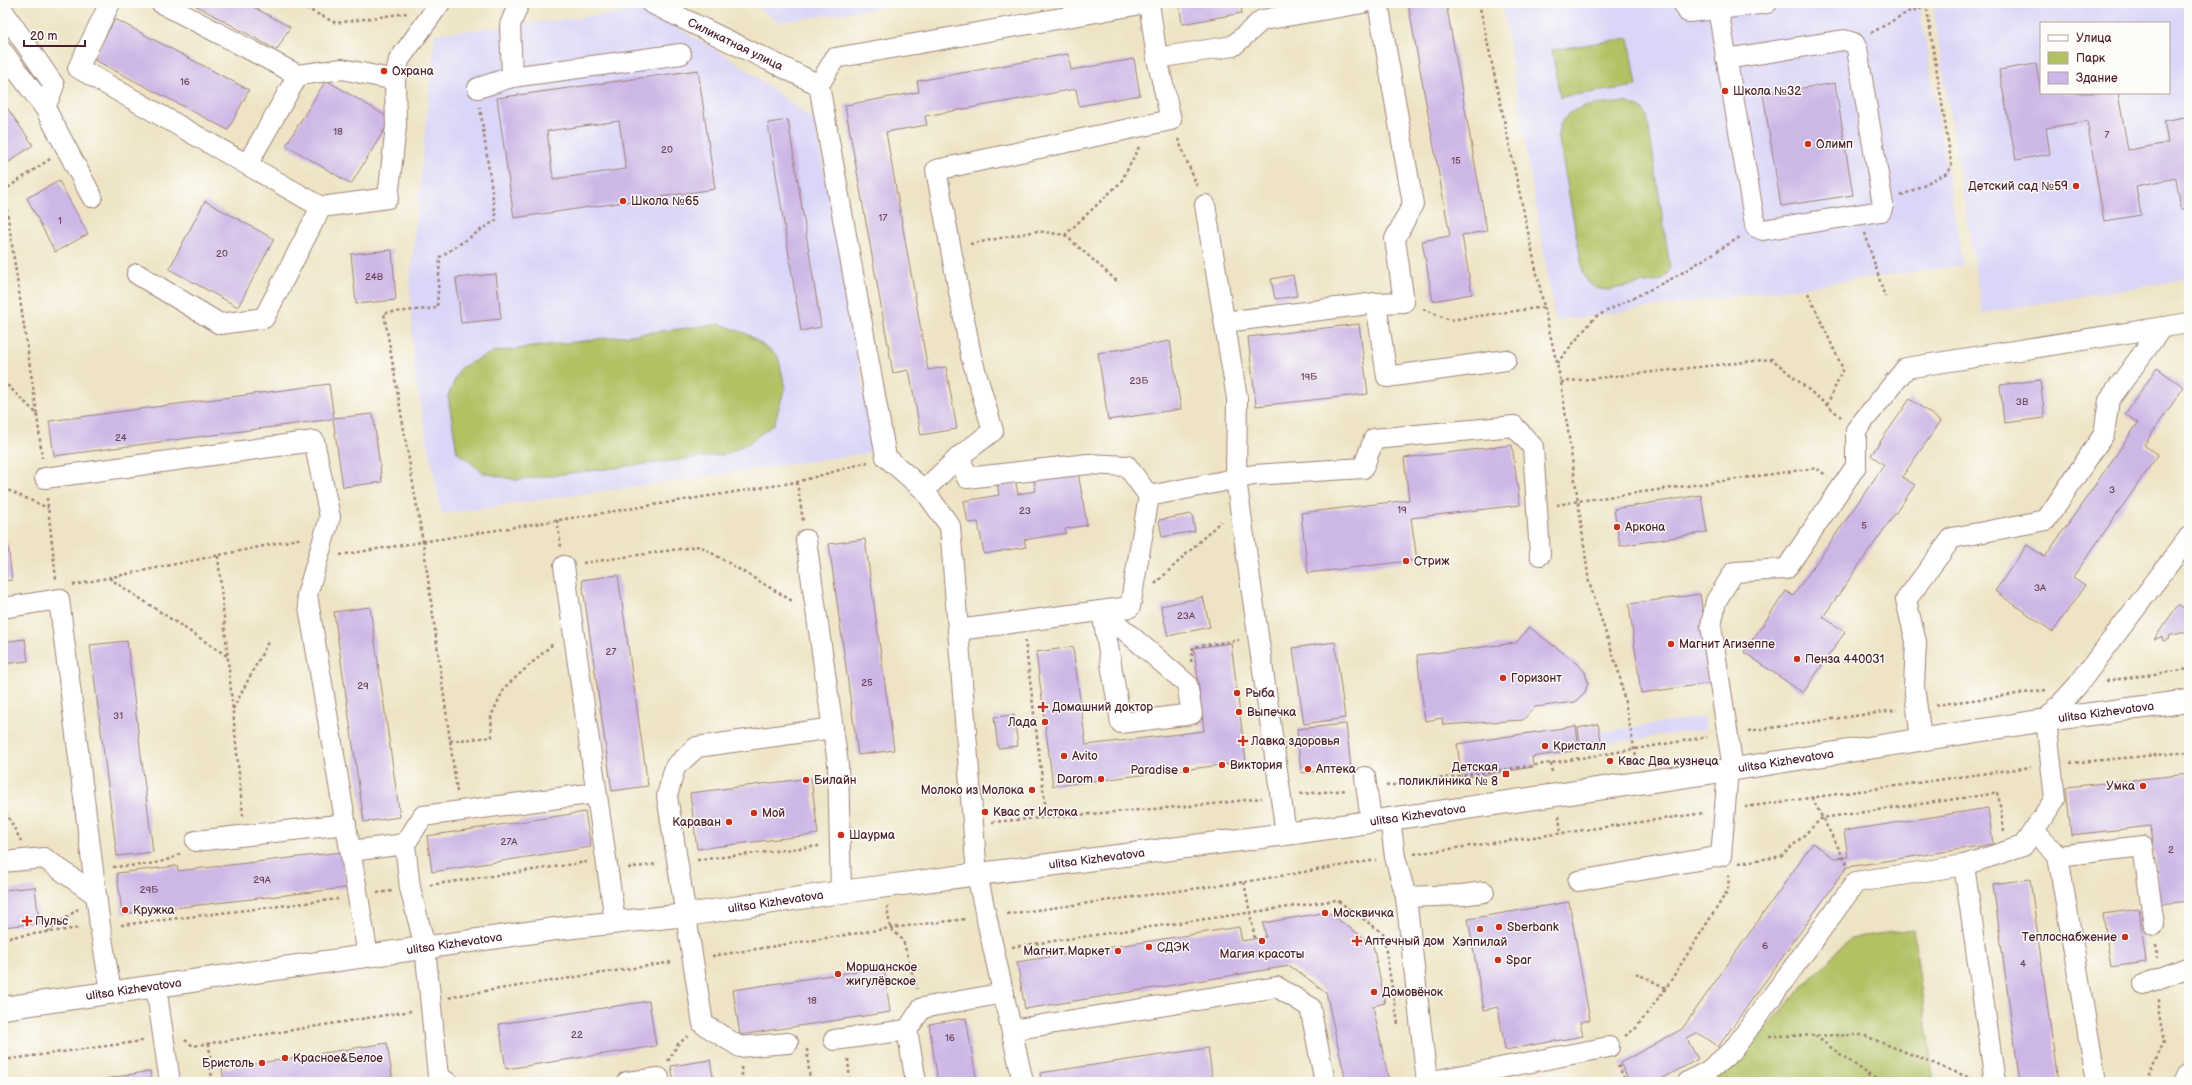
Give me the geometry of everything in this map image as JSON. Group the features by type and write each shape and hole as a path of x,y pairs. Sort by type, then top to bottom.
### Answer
{"main road":[{"name":"ulitsa Kizhevatova","path":"3,1008 615,921 686,915 842,892 1286,834 1380,819 1730,770 1922,738 2189,701"},
{"path":"2184,1082 2189,1074"}],"street":[{"path":"110,3 78,68 321,207 388,198 396,126 395,80 399,60 438,6"},
{"path":"161,3 298,75 342,69 395,80"},
{"path":"512,77 510,25 520,3"},
{"name":"Силикатная улица","path":"651,3 819,85"},
{"path":"924,490 960,456 993,431 971,356 936,170 1171,120 1157,58 1148,3 835,58 819,85 886,457 924,490 950,526 977,875 1023,1082"},
{"path":"1157,58 1233,46 1262,20 1363,3"},
{"path":"1225,322 1376,303 1404,302 1395,239 1413,204 1378,3"},
{"path":"1683,3 1686,10 1691,12 1718,10 1766,3"},
{"path":"1718,10 1726,59 1756,227 1763,230 1878,213 1881,211 1883,205 1857,49 1854,43 1844,40 1726,59"},
{"path":"3,11 54,85 45,108"},
{"path":"3,52 45,108 92,198"},
{"path":"478,88 512,77 681,54"},
{"path":"248,164 298,75"},
{"path":"1205,205 1237,398 1236,479 1282,795 1286,834"},
{"path":"137,274 220,324 264,318 321,207"},
{"path":"1376,303 1387,377 1506,360"},
{"path":"1578,880 1721,856 1730,770 1729,733 1711,626 1716,601 1734,572 1786,569 1856,466 1856,430 1906,368 2189,323"},
{"path":"1922,738 1914,686 1916,642 1906,600 1952,538 2046,520 2104,434 2109,400 2162,327"},
{"path":"1149,496 1254,475 1363,468 1374,439 1514,426 1533,447 1540,555"},
{"path":"45,478 314,441 330,517 307,595 368,956"},
{"path":"958,630 1130,607 1149,496 1127,466 1088,464 967,478 960,456"},
{"path":"1688,1082 1708,1071 1732,1051 1856,882 1964,865 2023,846 2055,799 2046,720 2077,686 2189,536"},
{"path":"806,540 838,764 842,892"},
{"path":"564,566 615,921"},
{"path":"3,608 58,594 100,926 111,992"},
{"path":"1102,611 1187,684 1192,714 1121,723 1102,611"},
{"path":"798,1042 740,1048 703,1024 694,959 676,862 666,796 675,767 697,747 833,728"},
{"path":"1366,783 1395,857 1406,897 1427,1082 1609,1048"},
{"path":"447,1082 438,1076 425,947 410,888 405,844 423,816 596,793"},
{"path":"196,840 346,824"},
{"path":"2034,831 2058,856 2096,1082"},
{"path":"351,851 405,844"},
{"path":"2058,856 2143,846 2154,924"},
{"path":"3,862 44,858 96,895"},
{"path":"1964,865 1995,1082"},
{"path":"1406,897 1462,895 1484,892"},
{"path":"2144,984 2189,967"},
{"path":"156,987 170,1082"},
{"path":"1012,1030 1278,987 1310,1007 1325,1082"},
{"path":"834,1040 906,1030 922,1008 1004,993"},
{"path":"906,1030 916,1082"},
{"path":"627,1082 659,1080"}],"path":[{"path":"295,3 336,23 438,6"},
{"path":"1479,3 1561,382 1589,582 1619,673 1633,748 1643,782"},
{"path":"1883,205 1948,173 1952,167 1926,3"},
{"path":"1854,43 1908,12 1926,7"},
{"path":"459,811 423,542 384,313 437,308 440,257 496,220 478,88"},
{"path":"1171,120 1205,205"},
{"path":"1065,235 1121,182 1151,124"},
{"path":"67,148 3,191 37,414 58,594 110,578 325,534"},
{"path":"1860,215 1885,297"},
{"path":"1557,363 1596,317 1675,277 1756,227"},
{"path":"951,248 1037,231 1065,235 1119,284"},
{"path":"1808,293 1843,368 1826,405"},
{"path":"1404,302 1450,320 1544,307"},
{"path":"1561,382 1772,359 1856,430"},
{"path":"3,381 37,414"},
{"path":"318,559 797,482 886,457"},
{"path":"1536,508 1816,468"},
{"path":"797,482 806,540"},
{"path":"3,488 48,508"},
{"path":"1153,586 1240,504"},
{"path":"557,520 564,566 700,546 817,615"},
{"path":"218,556 245,835"},
{"path":"110,578 227,656"},
{"path":"1023,622 1047,818"},
{"path":"450,741 492,737 491,716 505,687 546,648 573,630"},
{"path":"232,710 268,642"},
{"path":"1193,654 1193,647 1230,642"},
{"path":"973,824 1214,804 1366,783 1551,762 1729,733 2077,686 2189,669"},
{"path":"3,1060 164,1038 182,1037 193,1046 432,1007 454,996 890,928 986,917 1244,882 1395,857 2052,764 2189,752"},
{"path":"1737,863 1782,856 1822,818 1998,792 2007,851"},
{"path":"1812,798 1856,882"},
{"path":"3,807 30,860"},
{"path":"1558,811 1562,834"},
{"path":"637,867 840,844"},
{"path":"93,870 158,862 176,857"},
{"path":"1609,1048 1636,1028 1666,988 1728,890 1729,871"},
{"path":"1244,882 1255,939"},
{"path":"46,932 96,895"},
{"path":"994,949 1250,911 1337,900 1383,933 1400,1037 1421,1034"},
{"path":"3,938 100,926"},
{"path":"903,940 912,969"},
{"path":"1636,973 1666,988"},
{"path":"2146,1082 2164,1042 2159,1014"},
{"path":"659,1080 678,1044 703,1024"},
{"path":"1814,1035 1868,1074 1882,1082"},
{"path":"1744,1036 1863,1035 1980,1082"},
{"path":"798,1042 810,1082"},
{"path":"209,1043 212,1082"},
{"path":"1868,1074 1869,1082"}],"shaded area":[{"path":"752,3 918,3 778,22"},
{"name":"Школа №32","path":"1502,3 1919,3 1963,265 1555,321"},
{"name":"Детский сад №59","path":"1973,3 2189,3 2189,279 1982,313 1933,9"},
{"name":"Школа №65","path":"647,10 735,61 815,121 875,452 442,514 414,373 410,280 435,34"},
{"path":"1704,717 1706,729 1553,751 1552,739"}],"green space":[{"path":"1629,38 1637,86 1560,97 1552,50"},
{"path":"1625,102 1641,108 1647,116 1670,267 1667,275 1661,280 1607,290 1595,287 1589,283 1583,272 1558,134 1561,123 1566,116 1574,110 1593,105"},
{"path":"720,324 747,334 778,356 785,387 774,424 750,442 727,454 516,480 484,473 457,452 448,396 460,368 493,352"},
{"path":"1913,929 1934,1082 1713,1082 1850,938"}],"building":[{"path":"191,3 246,3 290,27 277,50"},
{"path":"1179,3 1240,3 1242,13 1182,24"},
{"path":"1408,3 1446,3 1487,231 1462,235 1472,294 1433,301 1422,241 1450,236"},
{"path":"115,19 249,90 228,130 93,59"},
{"path":"1068,54 1071,70 1134,59 1140,95 1079,106 1076,89 925,116 927,125 886,132 928,370 946,367 957,429 921,435 909,370 893,373 845,105 919,92 917,81"},
{"path":"2036,64 2040,94 2118,94 2128,150 2168,143 2164,121 2189,116 2189,208 2181,209 2176,178 2136,186 2141,215 2104,221 2087,121 2046,128 2050,154 2016,160 1999,70"},
{"path":"698,70 715,189 514,218 497,98","holes":["619,121 626,169 553,179 547,131"]},
{"path":"326,80 391,119 351,184 286,145"},
{"name":"Олимп","path":"1835,83 1853,195 1781,206 1763,94"},
{"path":"3,102 33,145 3,166"},
{"path":"788,120 821,327 801,331 768,123"},
{"path":"59,181 88,234 55,252 27,198"},
{"path":"205,201 274,239 238,307 169,269"},
{"path":"392,250 396,300 356,304 351,254"},
{"path":"496,274 501,319 461,323 456,278"},
{"path":"1293,275 1297,296 1275,299 1271,279"},
{"path":"1359,324 1368,394 1256,406 1248,337"},
{"path":"1170,341 1181,409 1108,420 1098,353"},
{"path":"2157,368 2184,387 2144,445 2158,455 2073,577 2085,585 2053,632 1995,591 2027,545 2045,557 2138,423 2125,414"},
{"path":"2040,380 2045,418 2004,423 2000,385"},
{"path":"329,384 334,418 373,414 382,482 343,487 333,419 54,456 49,421"},
{"path":"1910,399 1941,421 1902,477 1915,485 1823,617 1845,632 1803,693 1744,652 1786,591 1793,596 1884,465 1871,455"},
{"path":"1512,445 1520,505 1411,518 1417,560 1308,573 1301,513 1409,500 1404,458"},
{"path":"1078,472 1087,525 1065,529 1066,533 1024,540 1026,547 984,554 978,522 968,523 964,501 999,495 997,482 1015,479 1018,494 1036,491 1034,479"},
{"path":"1701,495 1707,532 1620,546 1614,509"},
{"path":"1192,514 1195,531 1162,537 1159,520"},
{"path":"865,539 894,750 858,755 829,544"},
{"path":"8,544 12,580 3,581 3,545"},
{"path":"618,575 648,786 612,791 582,580"},
{"name":"Магнит Агизеппе","path":"1700,594 1713,683 1641,693 1629,604"},
{"path":"1203,597 1210,627 1168,636 1161,606"},
{"path":"2178,605 2189,613 2189,636 2187,636 2186,632 2168,636 2169,639 2163,641 2162,637 2154,639"},
{"path":"370,607 400,817 364,822 334,612"},
{"name":"Горизонт","path":"1529,627 1578,664 1585,672 1588,683 1585,692 1575,702 1535,707 1523,720 1443,725 1442,718 1425,721 1417,655 1516,643"},
{"path":"25,639 28,661 3,664 3,642"},
{"path":"127,641 153,852 117,856 90,645"},
{"path":"1335,642 1345,718 1304,724 1293,648"},
{"path":"1231,643 1246,762 1053,786 1036,652 1073,647 1086,745 1204,731 1194,648"},
{"path":"1014,715 1018,746 998,748 994,717"},
{"path":"1346,724 1351,768 1301,773 1297,729"},
{"path":"1598,724 1601,740 1580,744 1578,728"},
{"path":"1576,726 1579,750 1532,757 1533,767 1462,778 1457,744"},
{"path":"2189,774 2189,901 2160,904 2151,826 2071,835 2066,787"},
{"name":"Мой","path":"811,778 818,834 697,849 690,793"},
{"path":"1988,808 1993,844 1847,867 1718,1047 1698,1033 1687,1039 1698,1059 1656,1082 1630,1082 1620,1063 1682,1029 1813,843 1834,858 1848,857 1844,831"},
{"path":"585,812 591,847 432,872 427,836"},
{"path":"342,852 346,888 122,914 117,873 177,866 178,871"},
{"path":"2030,879 2058,1082 2020,1082 1993,884"},
{"path":"35,887 39,923 3,927 3,890"},
{"path":"1569,902 1590,1020 1580,1022 1583,1036 1505,1050 1498,1007 1484,1010 1468,919"},
{"path":"2139,909 2146,962 2111,967 2103,914"},
{"path":"1328,912 1373,945 1385,1003 1373,1006 1389,1082 1346,1082 1326,992 1290,966 1025,1009 1017,962 1239,927 1242,941 1266,937 1263,923"},
{"path":"884,967 890,1012 740,1035 733,990"},
{"path":"649,1001 656,1046 506,1069 499,1024"},
{"path":"966,1018 977,1082 938,1082 929,1024"},
{"path":"387,1043 393,1082 224,1082 222,1069"},
{"path":"1208,1048 1213,1082 1041,1082 1040,1073"},
{"path":"710,1060 714,1082 674,1082 671,1066"},
{"path":"150,1071 152,1082 93,1082 93,1081"}],"place":[{"name":"Охрана","path":"384,71"},
{"name":"Школа №32","path":"1725,91"},
{"name":"Олимп","path":"1808,144"},
{"name":"Детский сад №59","path":"2076,186"},
{"name":"Школа №65","path":"623,201"},
{"name":"Аркона","path":"1617,527"},
{"name":"Стриж","path":"1406,561"},
{"name":"Магнит Агизеппе","path":"1671,644"},
{"name":"Пенза 440031","path":"1797,659"},
{"name":"Горизонт","path":"1503,678"},
{"name":"Рыба","path":"1237,693"},
{"name":"Домашний доктор","path":"1043,707"},
{"name":"Выпечка","path":"1239,712"},
{"name":"Лада","path":"1045,722"},
{"name":"Лавка здоровья","path":"1243,741"},
{"name":"Кристалл","path":"1545,746"},
{"name":"Avito","path":"1064,756"},
{"name":"Квас Два кузнеца","path":"1610,761"},
{"name":"Виктория","path":"1222,765"},
{"name":"Аптека","path":"1308,769"},
{"name":"Paradise","path":"1186,770"},
{"name":"Детская поликлиника № 8","path":"1506,774"},
{"name":"Darom","path":"1101,779"},
{"name":"Билайн","path":"806,780"},
{"name":"Умка","path":"2143,786"},
{"name":"Молоко из Молока","path":"1032,790"},
{"name":"Квас от Истока","path":"985,812"},
{"name":"Мой","path":"754,813"},
{"name":"Караван","path":"729,822"},
{"name":"Шаурма","path":"841,835"},
{"name":"Кружка","path":"125,910"},
{"name":"Москвичка","path":"1325,913"},
{"name":"Пульс","path":"27,921"},
{"name":"Sberbank","path":"1499,927"},
{"name":"Хэппилай","path":"1480,929"},
{"name":"Теплоснабжение","path":"2125,937"},
{"name":"Магия красоты","path":"1262,941"},
{"name":"Аптечный дом","path":"1357,941"},
{"name":"СДЭК","path":"1149,947"},
{"name":"Магнит Маркет","path":"1118,951"},
{"name":"Spar","path":"1498,960"},
{"name":"Моршанское жигулёвское","path":"838,974"},
{"name":"Домовёнок","path":"1374,992"},
{"name":"Красное&Белое","path":"285,1058"},
{"name":"Бристоль","path":"262,1063"}]}
